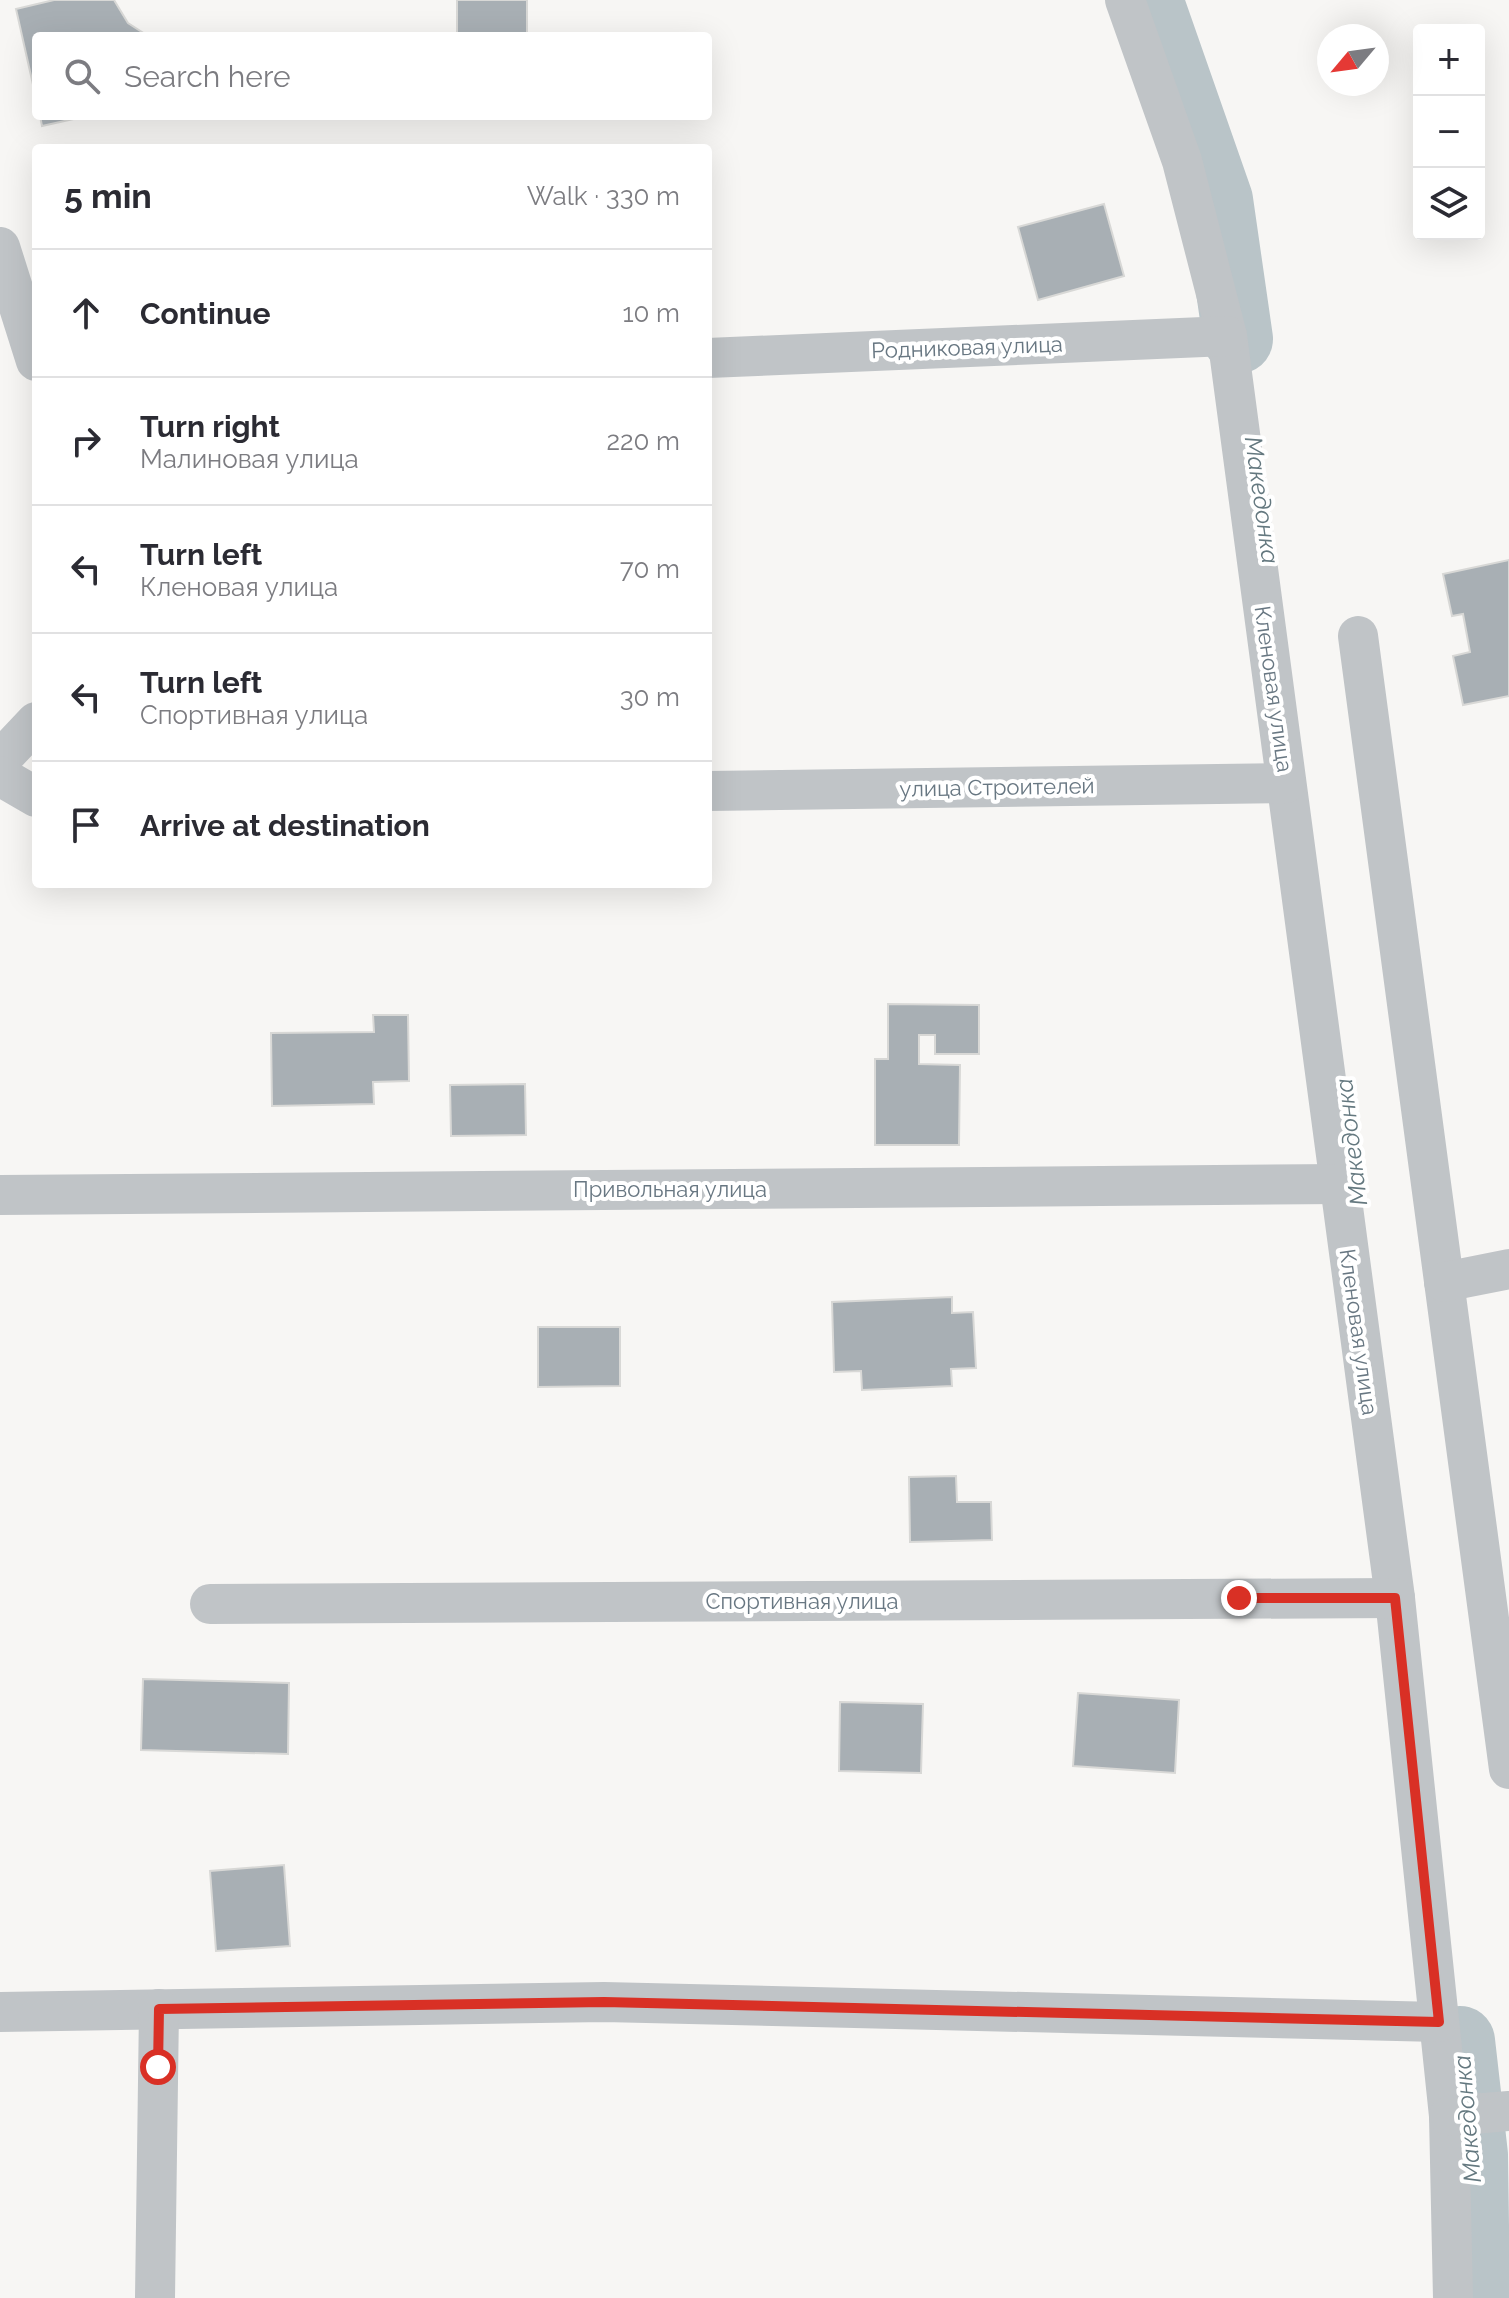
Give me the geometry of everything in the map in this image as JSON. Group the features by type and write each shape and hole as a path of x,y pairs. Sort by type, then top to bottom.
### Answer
{"street":[{"name":"Кленовая улица","path":"1125,0 1182,161 1227,336 1395,1598 1449,2116 1453,2298"},
{"path":"0,247 32,348"},
{"name":"Родниковая улица","path":"712,358 1227,336"},
{"path":"1358,636 1509,1769"},
{"path":"0,760 32,726"},
{"path":"0,776 32,795"},
{"name":"улица Строителей","path":"712,791 1286,783"},
{"name":"Привольная улица","path":"0,1195 1340,1184"},
{"path":"1444,1282 1509,1269"},
{"name":"Спортивная улица","path":"210,1604 1395,1598"},
{"path":"0,2012 604,2002 1439,2022"},
{"path":"155,2298 159,2009"},
{"path":"1449,2116 1509,2111"}],"building":[{"path":"54,0 114,0 128,23 142,32 32,32 32,80 16,9"},
{"path":"457,0 527,0 527,32 457,32"},
{"path":"41,120 69,120 42,126"},
{"path":"1104,204 1124,276 1038,300 1018,227"},
{"path":"1509,560 1509,696 1463,705 1453,656 1470,652 1463,614 1452,616 1443,574"},
{"path":"888,1004 979,1005 979,1054 935,1054 935,1035 919,1035 919,1064 960,1065 959,1145 875,1145 875,1059 888,1059"},
{"path":"373,1015 408,1015 409,1081 373,1082 374,1104 272,1106 271,1033 374,1032"},
{"path":"525,1084 526,1135 451,1136 450,1085"},
{"path":"952,1297 952,1313 973,1312 976,1368 951,1369 952,1386 862,1390 861,1371 834,1372 832,1302"},
{"path":"538,1327 620,1327 620,1386 538,1387"},
{"path":"956,1476 957,1502 991,1502 992,1540 910,1542 909,1477"},
{"path":"143,1679 289,1683 288,1754 141,1750"},
{"path":"1078,1693 1179,1700 1175,1773 1073,1766"},
{"path":"840,1702 923,1704 921,1773 839,1771"},
{"path":"284,1865 290,1946 216,1951 210,1871"}],"waterway":[{"name":"Македонка","path":"1148,0 1218,200 1238,339"},
{"name":"Македонка","path":"1460,2041 1473,2155 1475,2298"}],"route":[{"path":"158,2067 159,2009 604,2002 1439,2022 1395,1598 1239,1598"}]}
